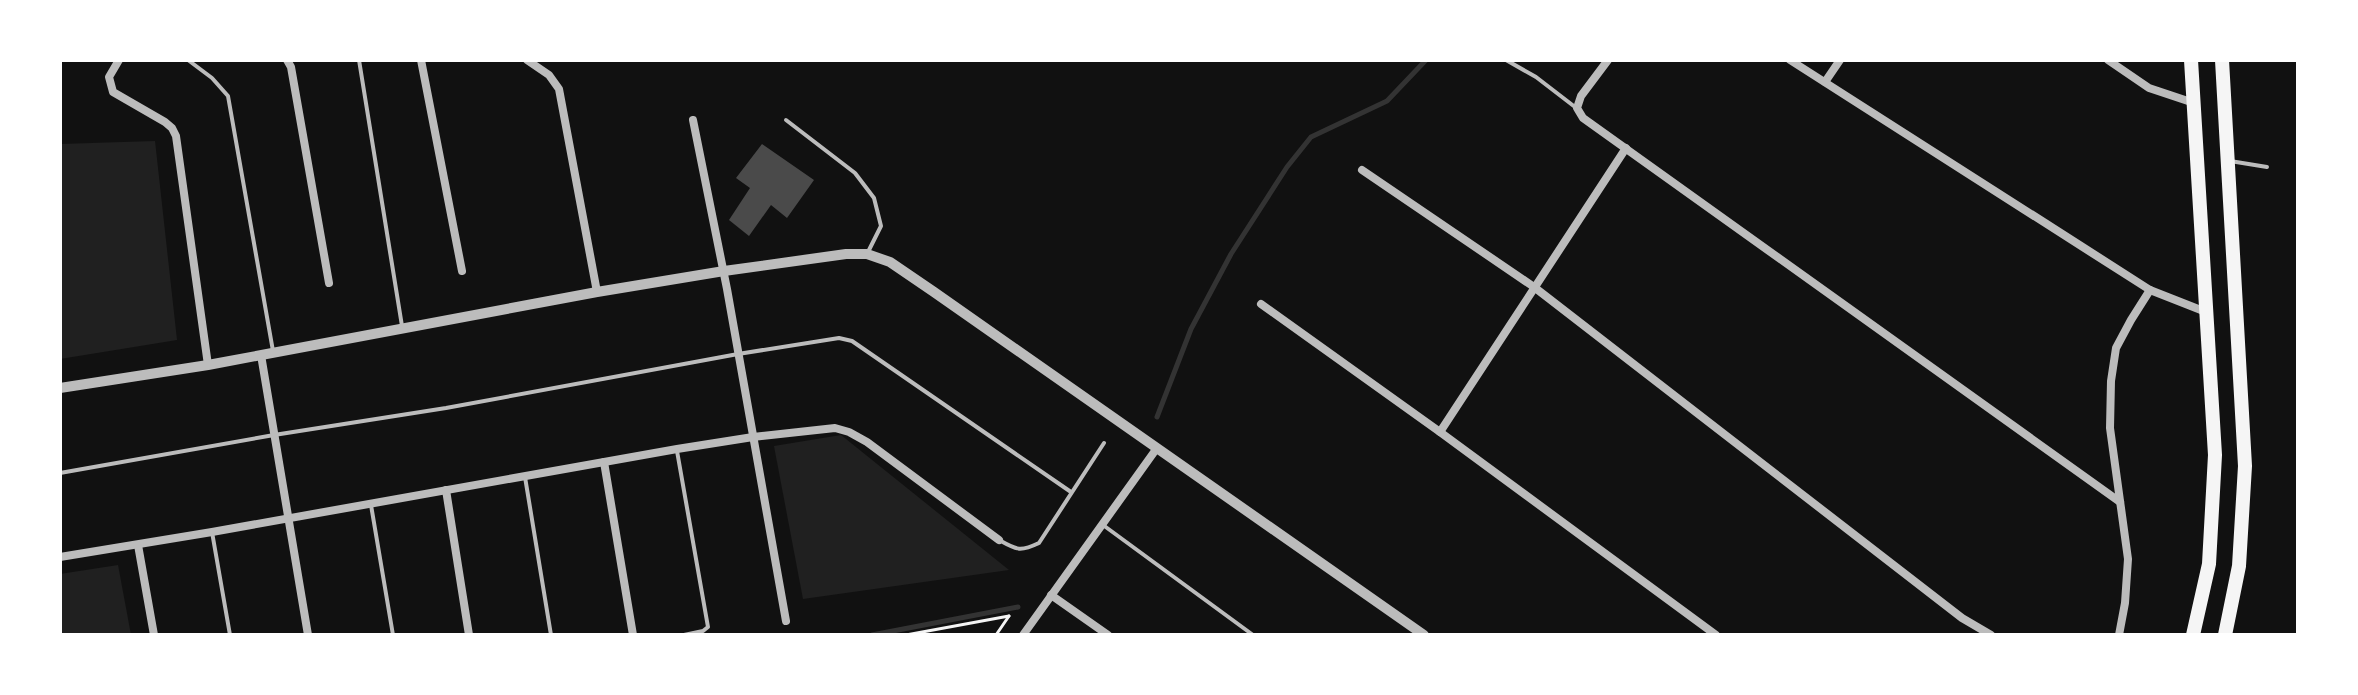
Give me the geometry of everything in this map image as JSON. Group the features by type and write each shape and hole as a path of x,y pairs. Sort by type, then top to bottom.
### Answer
{"main road":[{"path":"2191,60 2215,455 2209,564 2193,635"},
{"path":"2222,60 2245,466 2239,566 2225,635"}],"street":[{"path":"119,60 109,77 113,92 165,122 176,136 208,365"},
{"path":"287,60 291,67 329,283"},
{"path":"421,60 462,271"},
{"path":"527,60 549,75 559,89 597,292"},
{"path":"1608,60 1581,96 1577,108 1583,118 2120,502"},
{"path":"1790,60 2150,290 2206,312"},
{"path":"1825,82 1840,60"},
{"path":"2108,60 2149,88 2194,103"},
{"path":"693,120 724,271 786,621"},
{"path":"1440,432 1626,148"},
{"path":"1362,170 1534,287 1962,618 1991,635"},
{"path":"60,388 208,365 597,292 724,271 846,254 867,254 890,262 1424,635"},
{"path":"2119,635 2129,567 2110,428 2111,381 2116,348 2150,290"},
{"path":"1261,304 1716,635"},
{"path":"261,355 308,635"},
{"path":"60,557 677,449 835,428 867,442 999,540"},
{"path":"1023,635 1157,448"},
{"path":"604,462 633,635"},
{"path":"446,490 469,635"},
{"path":"138,545 154,635"},
{"path":"1051,595 1108,635"}],"lane":[{"path":"188,60 212,78 228,96 273,353"},
{"path":"359,60 402,328"},
{"path":"1506,60 1536,77 1577,108"},
{"path":"786,120 855,173 874,198 881,226 867,254"},
{"path":"2228,161 2267,167"},
{"path":"60,473 839,338 852,341 1071,492"},
{"path":"999,540 1015,550 1039,543 1104,443"},
{"path":"677,449 708,627 684,635"},
{"path":"525,477 551,635"},
{"path":"370,503 393,635"},
{"path":"1102,525 1253,635"},
{"path":"212,532 230,635"}],"path":[{"path":"906,635 1009,616 996,635"}],"shaded area":[{"path":"155,141 177,340 60,359 60,144"},
{"path":"841,435 1009,570 803,599 774,446"},
{"path":"118,565 131,635 60,635 60,574"}],"building":[{"path":"762,144 814,180 787,218 771,205 749,236 729,220 750,188 736,178"}],"waterway":[{"path":"1157,417 1191,329 1231,254 1287,167 1311,137 1387,101 1426,60"},
{"path":"872,635 1018,607"}]}
